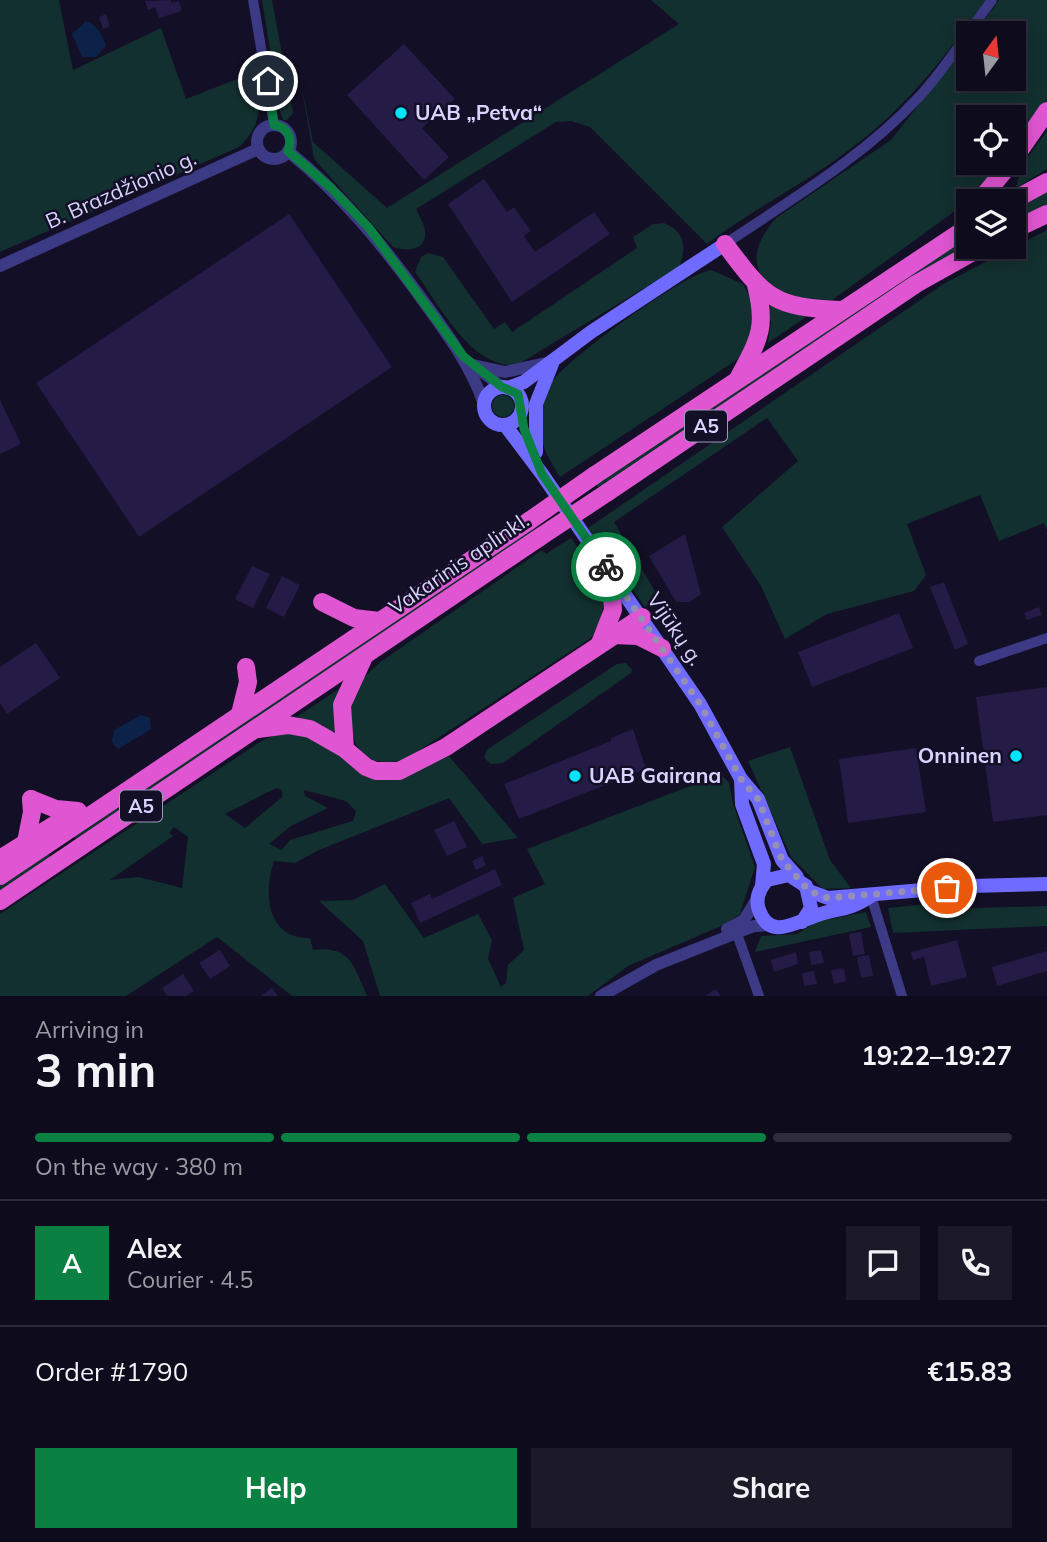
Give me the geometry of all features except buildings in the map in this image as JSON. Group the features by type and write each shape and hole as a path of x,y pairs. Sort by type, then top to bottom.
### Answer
{"highway":[{"path":"1026,142 1047,111"},
{"path":"989,189 1001,175"},
{"path":"1026,193 1047,182"},
{"path":"1026,224 1047,214"},
{"path":"945,241 956,228"},
{"name":"Vakarinis aplinkl.","path":"0,876 956,234"},
{"path":"725,244 755,285 764,322 760,336 736,381"},
{"name":"Vakarinis aplinkl.","path":"0,901 916,284 961,259"},
{"path":"755,285 790,306 842,310"},
{"path":"606,639 613,610 610,573"},
{"path":"322,602 354,618 379,621"},
{"path":"255,729 298,726 321,734 345,749 357,761 376,771 399,771 414,766 642,617"},
{"path":"606,639 638,636 662,648"},
{"path":"345,749 342,705 365,655"},
{"path":"240,714 248,682 246,667"},
{"path":"0,859 78,811 125,792"},
{"path":"26,842 32,813 31,799 67,812 78,811"}],"main road":[{"path":"553,361 516,421 505,425 487,416 484,404 490,392 524,382 553,361 725,244"},
{"path":"536,452 536,404 553,361"},
{"path":"505,387 518,394 522,408"},
{"name":"Vijūkų g.","path":"522,408 524,429 536,452 542,474"},
{"name":"Vijūkų g.","path":"505,425 642,617 717,732 741,779 758,799 782,860 796,877"},
{"name":"Vijūkų g.","path":"741,779 742,804 764,864 760,893"},
{"path":"872,896 853,908 815,916 786,928 770,925 760,914 760,893 782,874 796,877 809,891 828,898 971,886 1047,884"},
{"path":"802,922 811,908 809,891"}],"street":[{"path":"253,0 274,125"},
{"path":"977,21 992,0"},
{"path":"725,244 827,175 900,117 938,75 956,50"},
{"path":"274,125 259,133 258,149 273,159 288,151"},
{"path":"274,125 288,132 288,151"},
{"name":"B. Brazdžionio g.","path":"0,266 258,149"},
{"path":"288,151 331,188 369,228 468,361 484,404"},
{"path":"468,361 505,372 553,361"},
{"path":"468,361 505,387"},
{"path":"979,661 1047,638"},
{"path":"738,929 760,893"},
{"path":"872,896 901,996"},
{"path":"601,996 633,976 738,929 770,925"},
{"path":"738,929 759,996"}],"green space":[{"path":"0,0 59,0 73,70 161,28 186,99 257,71 259,112 253,130 239,147 0,252"},
{"path":"262,0 272,0 293,113 287,120 283,120 280,112"},
{"path":"651,0 986,0 970,21 956,21 956,40 911,94 877,128 821,170 707,244 590,127 571,121 556,122 416,209 424,227 425,237 420,246 410,249 393,247 314,159 301,83 313,142 387,208 679,24"},
{"path":"999,0 1047,0 1047,99 1026,130 1026,105 956,105 956,175 990,175 976,189 956,189 956,209 951,214 828,303 791,295 764,279 758,267 757,253 763,237 776,218 891,140 956,57 956,91 1026,91 1026,21 984,21"},
{"path":"1047,131 1047,169 1016,188 1019,175 1026,175 1026,159"},
{"path":"1047,191 1047,205 1026,214 1026,203"},
{"path":"664,223 680,235 683,253 679,267 517,365 500,363 485,357 471,346 446,317 415,272 421,257 428,253 443,257 494,329 505,322 512,332 637,248 633,237 653,224"},
{"path":"1047,230 1047,530 1044,523 999,541 980,495 907,524 926,575 914,591 827,614 785,639 761,586 722,527 798,461 767,418 614,522 659,598 645,607 588,528 945,283 991,259 1026,259 1026,241"},
{"path":"956,242 956,253 599,489 596,484"},
{"path":"711,270 743,284 757,309 744,355 560,477 539,430 542,403 552,382 584,352 654,300"},
{"path":"764,295 809,315 768,343 771,323"},
{"path":"503,395 511,398 514,406 511,414 503,417 495,414 492,406 495,398"},
{"path":"531,528 535,533 77,841 74,835"},
{"path":"571,538 596,574 603,597 599,623 591,638 406,759 383,762 367,757 352,734 348,706 355,690 366,676 379,663 542,550 546,554"},
{"path":"626,663 632,670 631,673 503,763 490,764 484,757 488,749 617,664"},
{"path":"340,688 333,709 337,731 332,732 297,717"},
{"path":"297,731 331,748 354,769 375,779 407,776 449,756 518,838 482,844 449,798 319,850 295,863 274,861 269,900 277,923 296,936 310,938 313,950 326,949 343,955 354,967 367,996 292,996 217,937 126,996 0,996 0,914 263,740 282,732","holes":["276,788 282,790 282,797 245,828 225,814","304,790 346,801 356,811 353,821 290,840 282,850 269,844 291,826 328,808 305,796","174,827 188,837 182,888 139,877 110,880 173,836 169,833"]},
{"path":"790,747 830,860 851,888 823,889 791,857 748,761"},
{"path":"721,774 729,783 733,804 755,867 740,914 721,926 628,966 588,996 380,996 363,941 319,901 353,900 385,884 424,938 478,914 492,940 488,959 501,987 506,983 508,965 524,950 513,898 545,884 527,849"},
{"path":"47,852 51,858 0,891 0,884"},
{"path":"947,902 947,909 1047,906 1047,926 893,933 888,908"},
{"path":"866,912 871,927 755,952 761,936 797,934 816,922"}],"water":[{"path":"86,21 99,31 106,46 96,57 82,57 72,34"},
{"path":"141,715 150,718 151,729 118,749 112,742 114,730"}],"way so far":[{"path":"606,567 700,704 741,779 758,799 782,860 809,891 828,898 947,888"}],"place":[{"name":"UAB „Petva“","path":"401,113"},
{"name":"Onninen","path":"1016,756"},
{"name":"UAB Gairana","path":"575,776"}],"route":[{"path":"268,81 274,125 279,125 288,132 291,145 288,151 350,206 369,228 463,356 502,387 518,394 521,399 524,429 536,452 542,474 606,567"}]}
